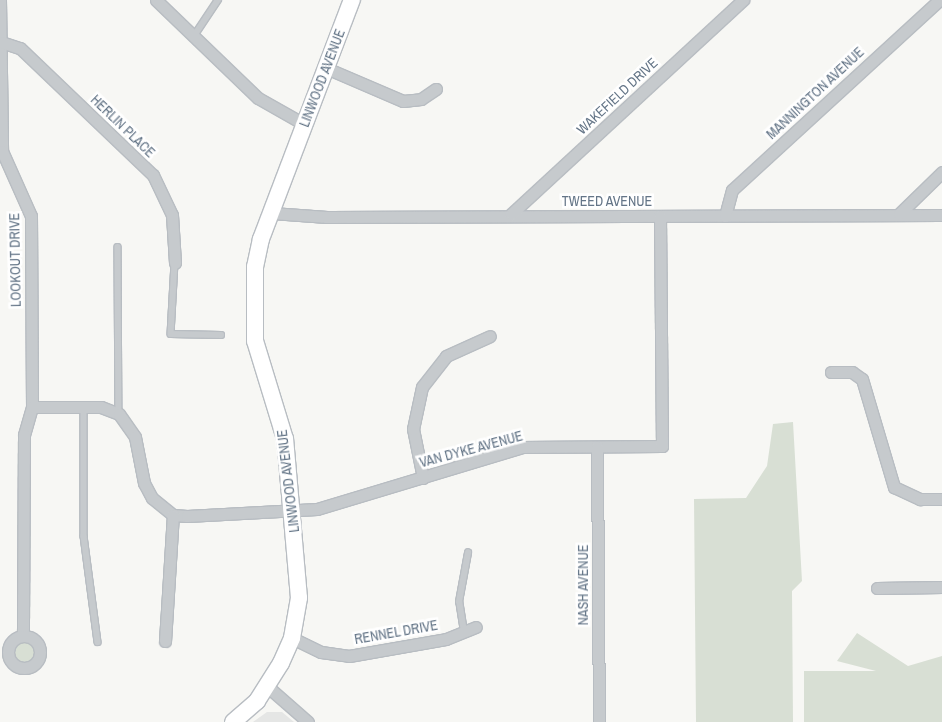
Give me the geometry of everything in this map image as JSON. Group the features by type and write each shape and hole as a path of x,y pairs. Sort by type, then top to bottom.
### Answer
{"main road":[{"name":"LINWOOD AVENUE","path":"233,722 268,687 292,638 299,598 292,513 281,419 261,367 254,327 254,268 304,124 352,0"}],"street":[{"name":"LOOKOUT DRIVE","path":"0,0 2,151 32,216 32,407 24,435 23,635"},
{"path":"156,0 258,98 304,124"},
{"name":"WAKEFIELD DRIVE","path":"511,214 743,0"},
{"name":"MANNINGTON AVENUE","path":"725,216 732,190 939,0"},
{"name":"HERLIN PLACE","path":"1,42 20,48 153,175 172,215 175,263"},
{"path":"326,68 394,100 412,101 436,89"},
{"path":"899,214 942,172"},
{"name":"TWEED AVENUE","path":"272,213 327,218 511,214 660,216 942,215"},
{"name":"VAN DYKE AVENUE","path":"173,515 292,513 423,478 522,448 662,446 660,216"},
{"path":"423,478 413,429 422,387 446,356 490,336"},
{"path":"831,372 852,372 862,380 894,487 920,499 942,499"},
{"path":"32,407 84,407 118,414 135,437 147,491 173,515 165,642"},
{"name":"NASH AVENUE","path":"597,447 599,722"},
{"path":"877,588 942,587"},
{"name":"RENNEL DRIVE","path":"292,638 321,652 349,656 464,632 476,627"},
{"path":"268,687 308,722"}],"lane":[{"path":"194,36 218,0"},
{"path":"118,247 118,414"},
{"path":"175,263 171,334 222,335"},
{"path":"84,407 84,543 98,642"},
{"path":"464,632 459,602 468,553"}],"shaded area":[{"path":"793,422 802,581 792,591 793,722 696,722 694,499 746,498 767,466 773,424"},
{"path":"857,633 908,666 942,656 942,722 804,722 804,671 876,671 837,661"},
{"path":"24,642 32,645 35,653 32,661 24,664 16,661 13,653 16,645"},
{"path":"267,712 282,712 294,722 253,722"}]}
